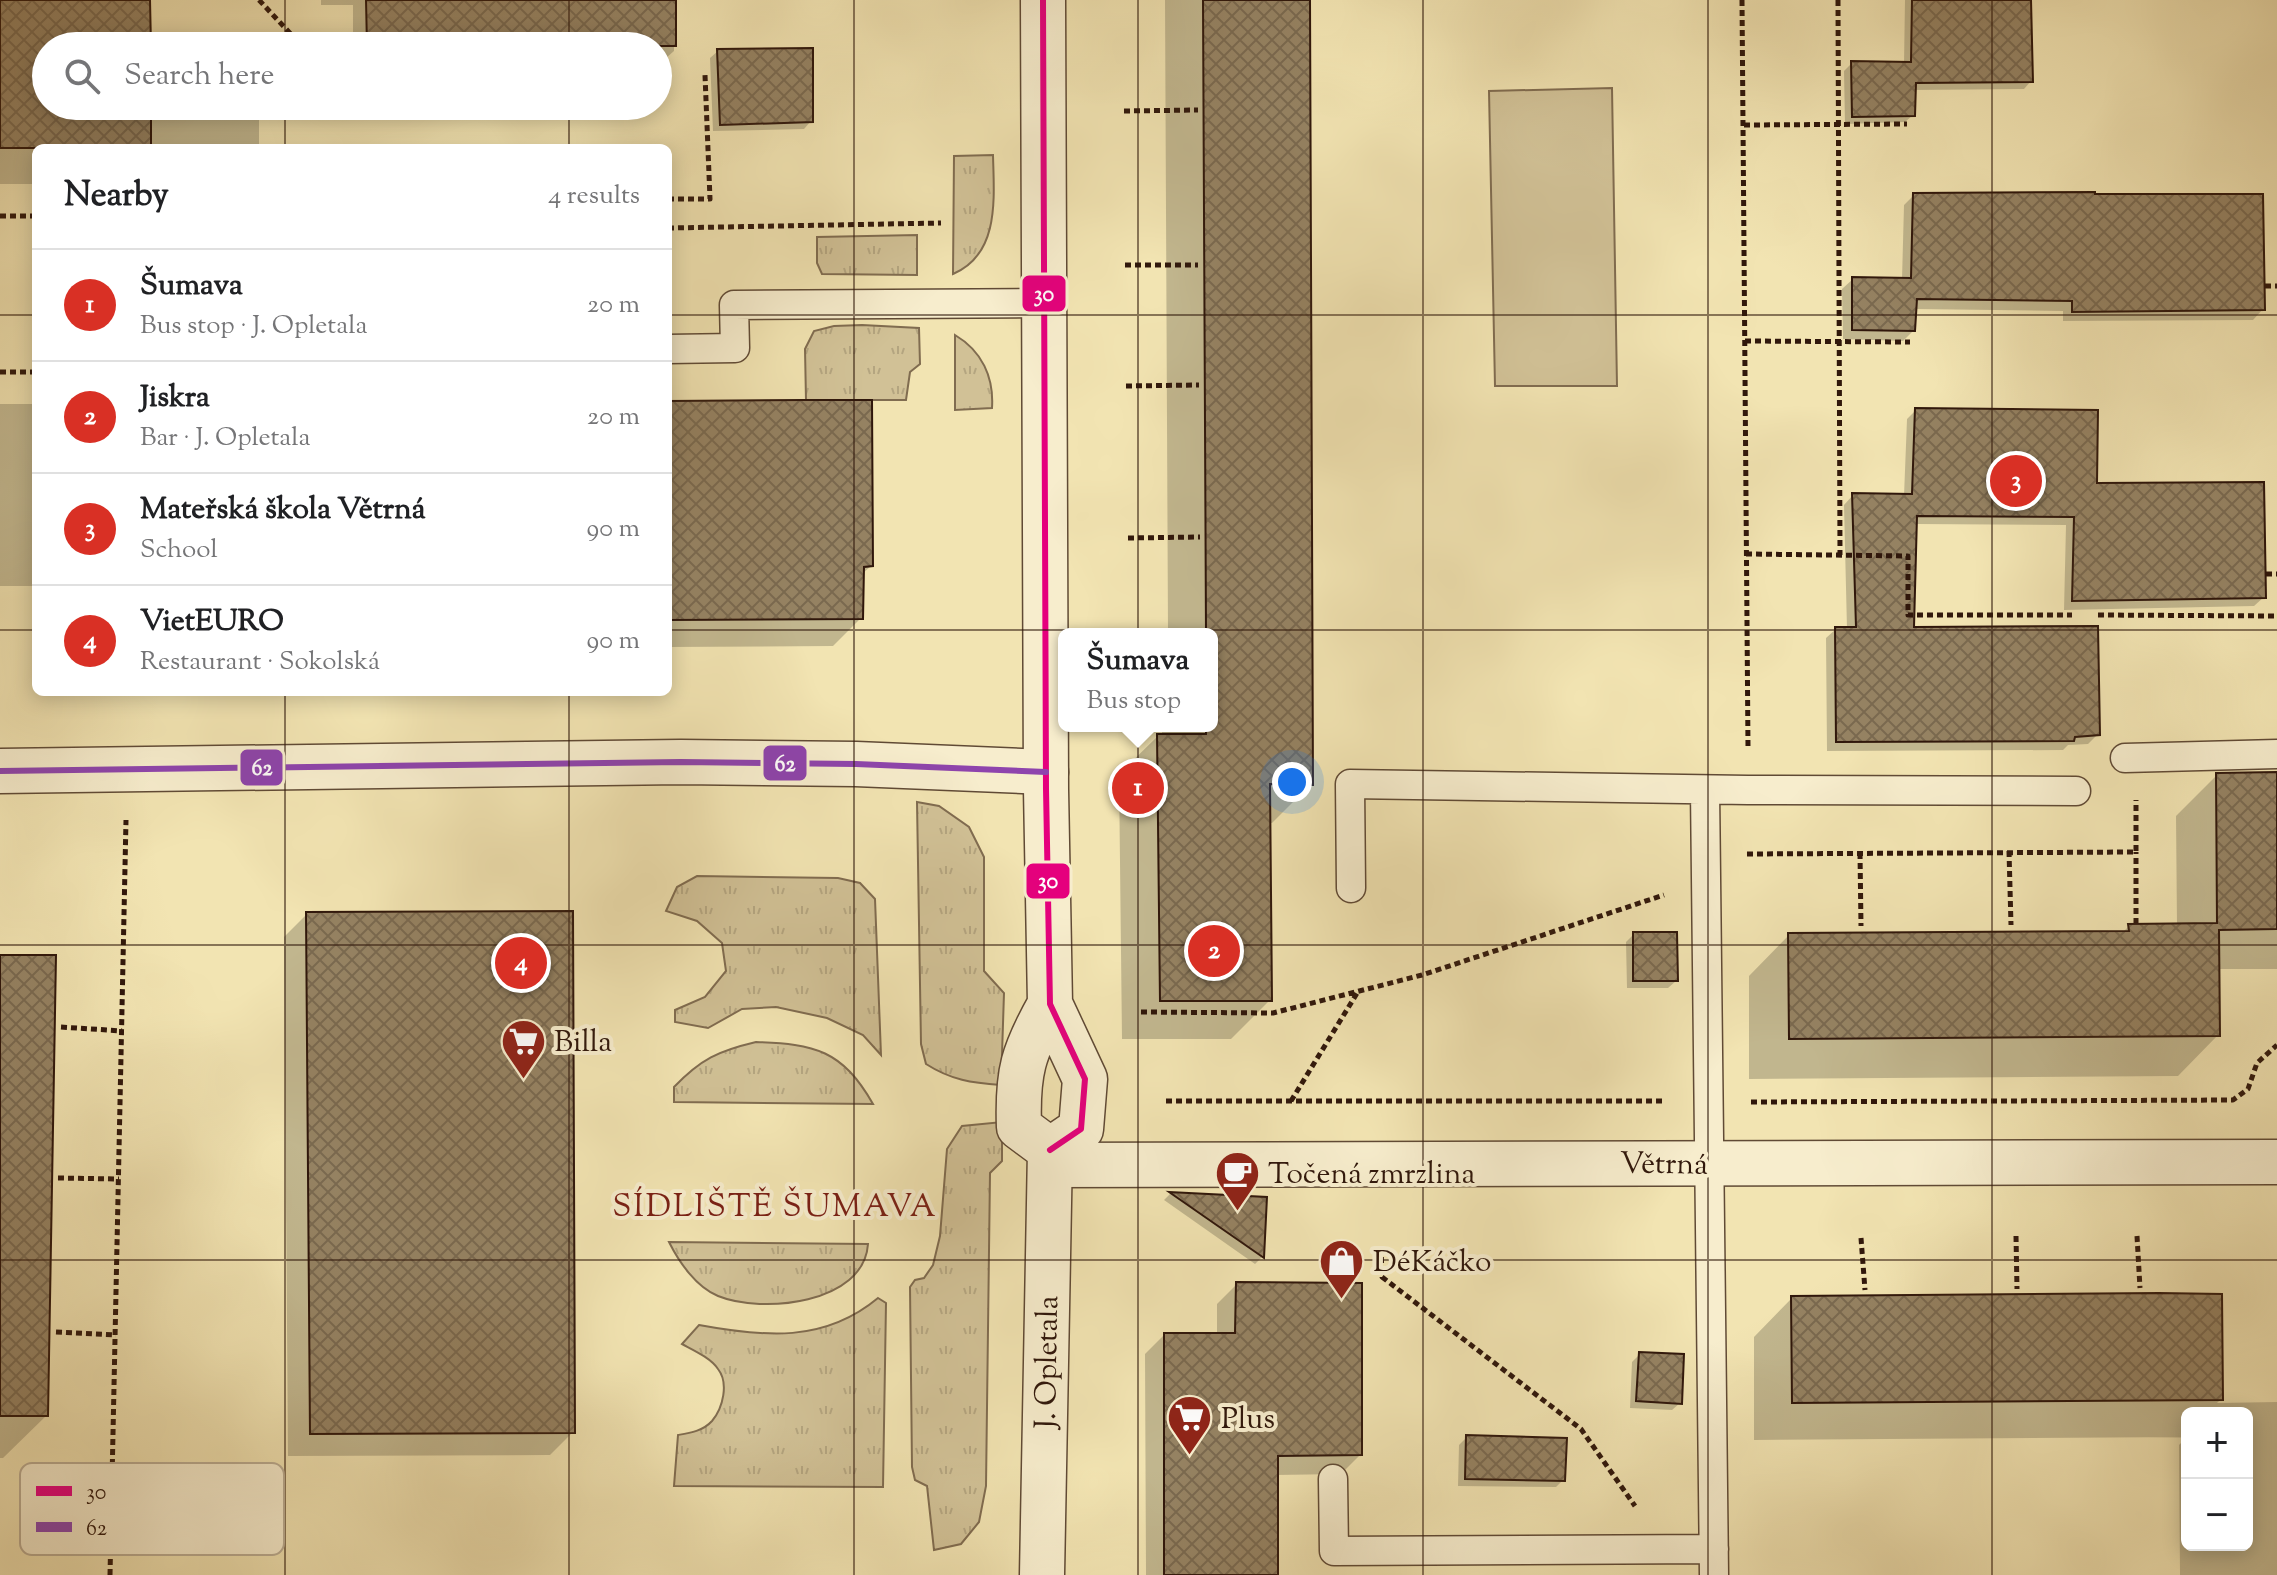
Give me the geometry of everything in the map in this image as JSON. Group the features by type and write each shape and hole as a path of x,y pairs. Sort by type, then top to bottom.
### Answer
{"street":[{"path":"1043,0 1050,1004 1085,1079 1081,1129 1050,1157 1019,1127 1018,1100 1019,1079 1031,1039 1050,1004"},
{"path":"0,771 681,762 856,764 1046,772"},
{"name":"Větrná","path":"1050,1157 1710,1164 2277,1162"},
{"name":"J. Opletala","path":"1042,1575 1050,1157"}],"lane":[{"path":"672,349 735,348 734,305 1044,303"},
{"path":"2125,758 2277,754"},
{"path":"1351,888 1350,784 1705,790 2076,791"},
{"path":"1333,1479 1334,1551 1665,1550 1714,1562 1705,790"}],"path":[{"path":"259,0 289,32"},
{"path":"1742,0 1748,869"},
{"path":"1838,0 1840,555"},
{"path":"672,199 710,199 705,75"},
{"path":"1124,111 1198,110"},
{"path":"1743,125 1907,124"},
{"path":"0,216 32,216"},
{"path":"672,228 941,223"},
{"path":"1125,265 1198,265"},
{"path":"2265,286 2277,286"},
{"path":"1745,341 1910,342"},
{"path":"0,372 32,372"},
{"path":"1126,386 1199,385"},
{"path":"1128,538 1200,537"},
{"path":"1746,554 1908,556 1908,615 2072,615"},
{"path":"2266,574 2277,574"},
{"path":"2098,615 2277,616"},
{"path":"113,1463 127,846"},
{"path":"2009,851 2011,925"},
{"path":"2136,852 2136,924"},
{"path":"1860,853 1861,926"},
{"path":"1290,1102 1359,990"},
{"path":"61,1027 122,1031"},
{"path":"1749,1102 1749,1117"},
{"path":"58,1178 119,1179"},
{"path":"2016,1236 2017,1289"},
{"path":"2137,1236 2140,1288"},
{"path":"1861,1238 1865,1290"},
{"path":"1381,1247 1382,1277 1581,1429 1665,1550"},
{"path":"56,1332 116,1335"},
{"path":"110,1555 110,1575"}],"green space":[{"path":"1612,88 1617,386 1495,386 1489,91"},
{"path":"993,155 993,206 987,239 968,265 953,274 954,156"},
{"path":"917,235 917,275 822,274 817,263 817,237"},
{"path":"834,326 919,328 920,364 910,372 906,400 806,400 805,349 814,331"},
{"path":"955,335 972,349 984,366 991,386 992,408 955,410"},
{"path":"917,802 939,806 969,827 984,857 984,971 1004,993 1001,1085 962,1080 926,1064 921,1044"},
{"path":"697,876 838,878 860,883 875,899 881,1055 863,1035 827,1018 776,1007 742,1009 708,1028 675,1022 675,1010 705,997 726,971 722,943 697,921 666,911 677,887"},
{"path":"756,1042 795,1045 825,1054 850,1072 873,1104 674,1102 674,1087 693,1069 720,1053"},
{"path":"1002,1122 1002,1161 990,1173 986,1486 979,1522 961,1544 934,1550 927,1486 915,1480 912,1467 910,1287 915,1280 924,1278 933,1265 940,1236 947,1149 962,1126"},
{"path":"669,1242 868,1244 862,1264 849,1280 830,1292 808,1299 759,1304 718,1296 702,1287"},
{"path":"878,1298 886,1303 883,1487 674,1486 678,1435 696,1431 708,1424 716,1416 723,1395 723,1381 715,1365 682,1344 699,1325 770,1334 793,1333 836,1323"}],"building":[{"path":"0,0 150,0 151,32 32,32 32,120 151,120 151,144 32,144 32,148 0,148"},
{"path":"366,0 676,0 676,46 672,46 672,32 367,32"},
{"path":"1203,0 1310,0 1313,785 1270,784 1272,1001 1160,1001 1157,734 1218,732 1218,628 1206,628"},
{"path":"1912,0 2031,0 2033,82 1916,83 1915,116 1852,117 1851,61 1911,62"},
{"path":"813,48 813,122 720,125 717,49"},
{"path":"1913,193 2263,194 2265,310 2072,312 2072,301 1917,299 1915,331 1852,330 1852,277 1911,278"},
{"path":"872,400 873,566 864,567 863,619 672,620 672,401"},
{"path":"1915,408 2098,410 2097,483 2264,482 2266,598 2072,601 2074,517 1917,516 1914,627 2098,626 2100,735 2075,737 2074,741 1836,742 1835,627 1856,627 1852,493 1912,494"},
{"path":"2277,772 2277,929 2219,930 2220,1036 1789,1039 1788,933 2129,931 2128,924 2217,923 2216,773"},
{"path":"573,911 575,1433 310,1434 306,912"},
{"path":"1633,932 1677,932 1678,981 1633,981"},
{"path":"0,955 56,955 48,1416 0,1416"},
{"name":"Točená zmrzlina","path":"1169,1192 1267,1197 1264,1258"},
{"path":"1236,1282 1362,1283 1362,1455 1278,1456 1278,1575 1164,1575 1164,1333 1235,1333"},
{"path":"2222,1294 2223,1400 1792,1403 1791,1296"},
{"path":"1639,1352 1684,1354 1682,1404 1636,1401"},
{"path":"1466,1435 1567,1438 1565,1481 1465,1479"}],"transit line":[{"name":"30","path":"1043,0 1046,789 1050,1004 1085,1079 1081,1129 1050,1150"},
{"name":"62","path":"0,771 681,762 856,764 1046,772"}],"place":[{"name":"Mateřská škola Větrná","path":"2016,481"},
{"name":"Šumava","path":"1138,788"},
{"name":"Jiskra","path":"1214,951"},
{"name":"VietEURO","path":"521,963"},
{"name":"Billa","path":"523,1080"},
{"name":"Točená zmrzlina","path":"1237,1212"},
{"name":"DéKáčko","path":"1342,1300"},
{"name":"Plus","path":"1190,1457"}],"district":[{"name":"SÍDLIŠTĚ ŠUMAVA","path":"775,1205"}]}
